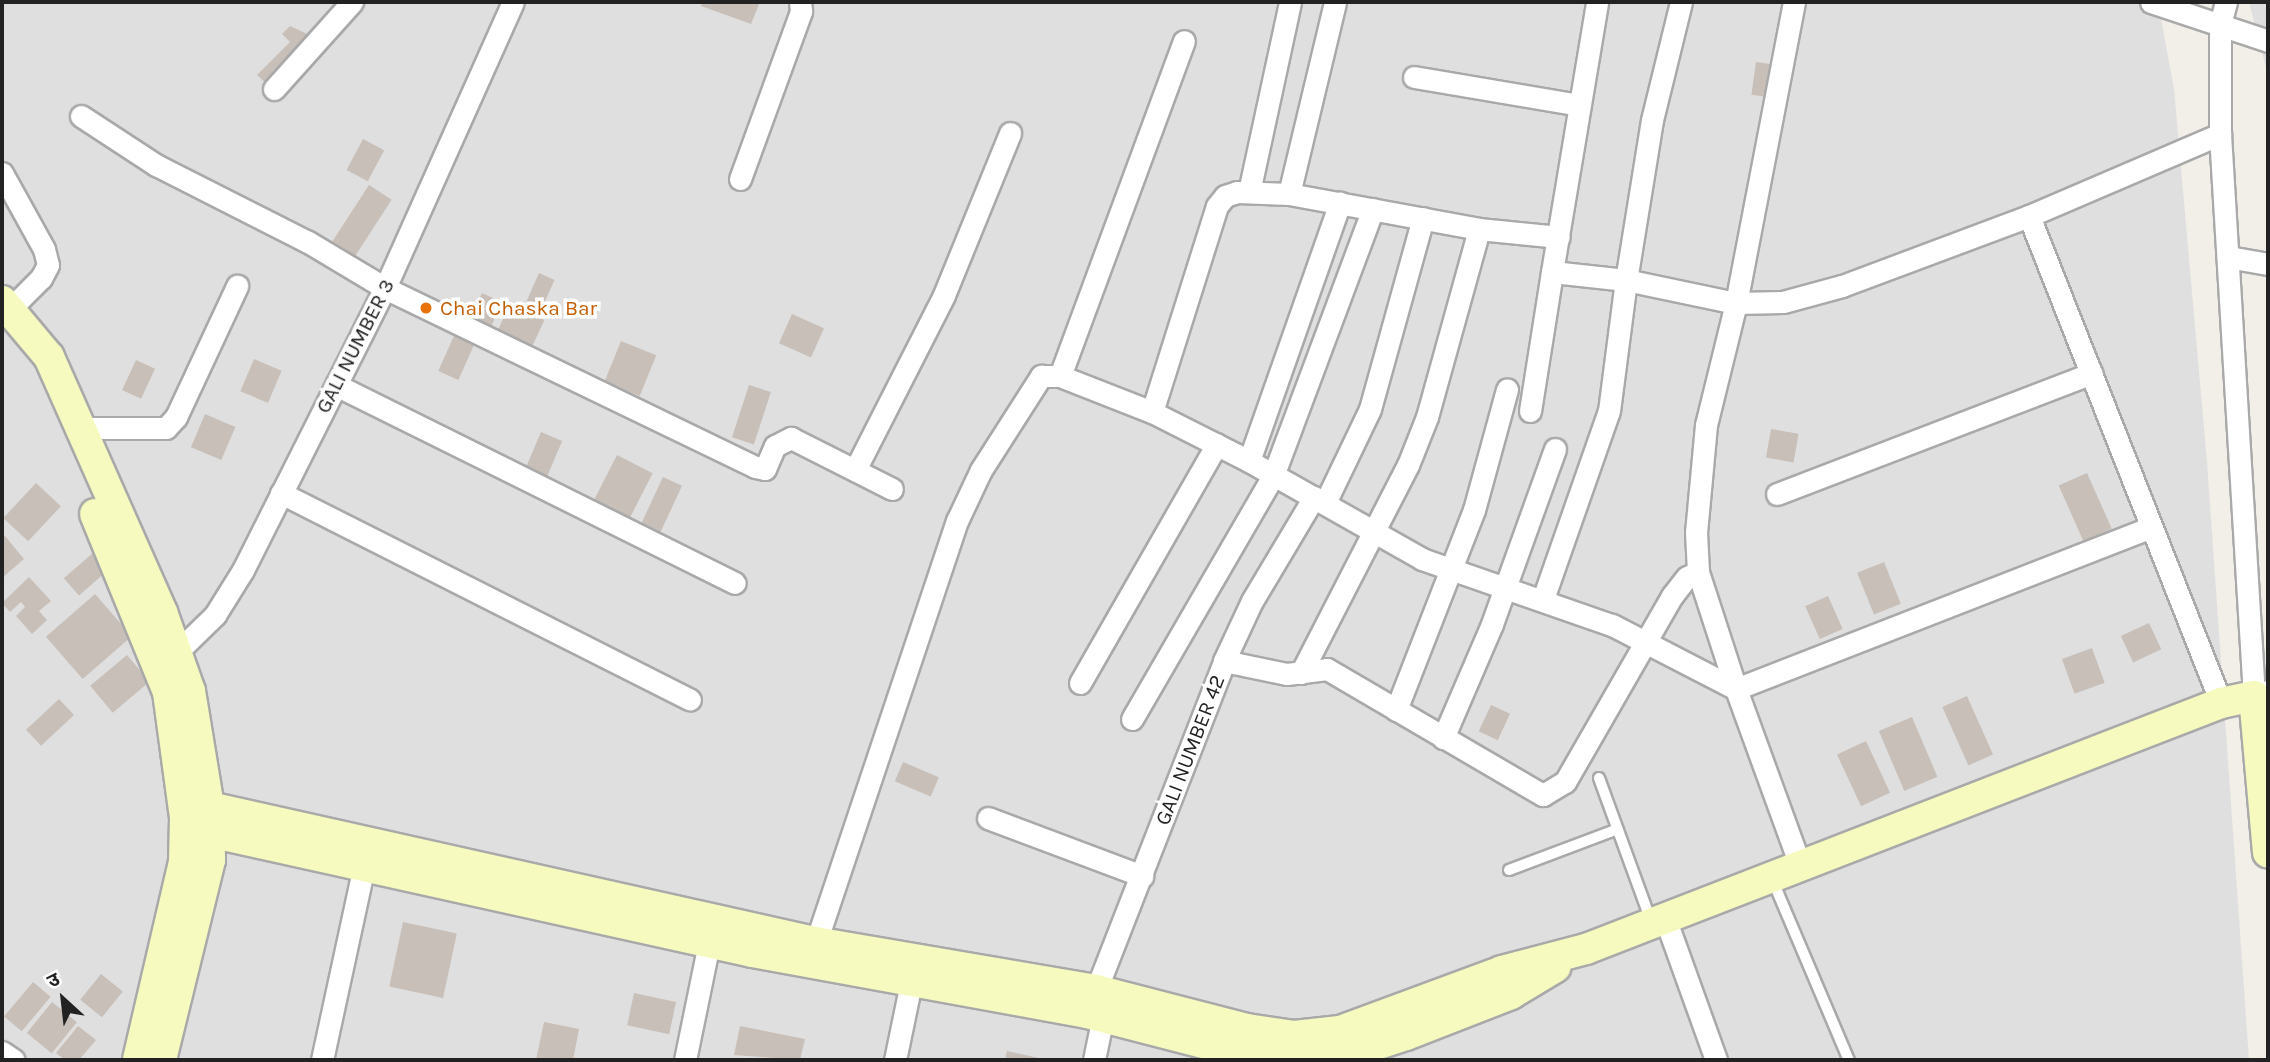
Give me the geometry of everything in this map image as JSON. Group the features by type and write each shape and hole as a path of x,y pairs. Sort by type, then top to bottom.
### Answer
{"street":[{"path":"274,89 352,2"},
{"name":"GALI NUMBER 3","path":"167,655 215,615 281,493 385,288 513,2"},
{"path":"740,179 801,11 800,2"},
{"path":"1249,192 1290,2"},
{"path":"1289,194 1335,2"},
{"path":"1530,411 1597,2"},
{"path":"1543,599 1609,411 1626,280 1652,120 1681,2"},
{"path":"1794,2 1736,303 1706,425 1696,532 1698,572 1736,689 1800,865"},
{"path":"2151,2 2268,41"},
{"path":"2226,2 2220,25 2220,134 2261,693 2268,852"},
{"path":"1060,376 1184,41"},
{"path":"1415,77 1580,105"},
{"path":"81,116 166,171 308,242 385,288 755,467 765,469 775,446 791,438 892,489"},
{"path":"855,470 944,295 1010,133"},
{"path":"1552,272 1626,280 1736,303 1783,302 1842,286 2029,216 2220,134"},
{"path":"2,173 44,249 48,265 41,278 5,313"},
{"path":"1152,412 1217,206 1225,196 1249,192 1289,194 1479,229 1559,237"},
{"path":"1249,460 1340,203"},
{"path":"1132,719 1273,476 1373,209"},
{"path":"2029,216 2221,704"},
{"name":"GALI NUMBER 42","path":"1094,1060 1095,1006 1224,662 1252,601 1319,500 1370,409 1423,218"},
{"path":"1301,673 1427,416 1479,229"},
{"path":"2228,257 2268,264"},
{"path":"80,428 166,428 176,417 237,286"},
{"path":"5,313 49,358 80,428 167,655 168,692 181,776 184,862 138,1060"},
{"path":"5,313 167,655 190,691 209,820 209,860 161,1060"},
{"path":"1777,494 2092,373"},
{"path":"812,953 957,521 981,470 1041,376 1060,376 1152,412 1249,460 1422,559 1543,599 1647,643 1736,689 2151,527"},
{"path":"336,385 735,583"},
{"path":"1396,710 1453,570 1487,473 1507,389"},
{"path":"1080,682 1217,444"},
{"path":"1443,738 1506,585 1555,449"},
{"path":"281,493 690,700"},
{"path":"1224,662 1301,673 1327,668 1532,791 1556,791 1647,643 1679,585 1698,572"},
{"path":"209,820 812,953 1095,1006 1294,1036 1340,1031 1502,971 1586,949 2221,704 2261,693"},
{"path":"988,818 1142,876"},
{"path":"209,820 364,865 712,930"},
{"path":"322,1060 364,865"},
{"path":"1658,921 1716,1060"},
{"path":"685,1060 712,930"},
{"path":"1299,1060 1345,1055 1406,1035 1511,994 1586,949"},
{"path":"895,1060 913,971"},
{"path":"1095,1006 1242,1053 1289,1060"},
{"path":"2,1052 14,1060"}],"lane":[{"path":"1599,778 1658,921"},
{"path":"1509,870 1618,829"},
{"path":"1771,877 1849,1060"}],"shaded area":[{"path":"2,2 2158,2 2174,89 2207,462 2249,1060 2,1060"},
{"path":"2249,2 2268,2 2268,75"}],"building":[{"path":"702,2 760,2 751,24 701,6"},
{"path":"290,26 314,37 268,85 257,75 290,42 282,34"},
{"path":"1756,62 1777,65 1772,98 1751,95"},
{"path":"363,139 384,150 368,181 347,170"},
{"path":"369,185 392,200 355,256 333,241"},
{"path":"539,273 555,280 542,307 527,300"},
{"path":"482,293 502,302 487,335 467,326"},
{"path":"510,304 544,320 530,350 496,334"},
{"path":"792,314 824,328 811,357 779,343"},
{"path":"457,329 477,338 458,380 438,371"},
{"path":"621,341 656,355 640,396 605,382"},
{"path":"254,359 282,371 268,403 240,391"},
{"path":"136,360 155,369 141,399 122,390"},
{"path":"749,385 771,392 754,444 732,437"},
{"path":"205,414 235,427 221,460 191,447"},
{"path":"1771,429 1799,434 1794,462 1766,458"},
{"path":"541,432 562,441 544,483 523,474"},
{"path":"617,455 653,473 629,519 593,501"},
{"path":"2087,473 2112,529 2083,541 2059,486"},
{"path":"663,477 682,486 658,538 639,529"},
{"path":"36,483 61,506 28,541 3,518"},
{"path":"5,536 24,559 2,578 2,539"},
{"path":"94,552 109,569 79,596 64,578"},
{"path":"1884,562 1901,604 1874,615 1857,573"},
{"path":"29,577 51,601 39,611 47,620 32,634 16,616 25,607 21,602 10,612 2,603"},
{"path":"95,594 132,636 83,679 46,637"},
{"path":"1828,596 1843,629 1820,639 1805,606"},
{"path":"2149,623 2161,649 2133,662 2121,636"},
{"path":"2092,648 2105,683 2075,694 2062,659"},
{"path":"127,655 149,682 113,713 90,686"},
{"path":"1967,696 1993,754 1968,765 1942,707"},
{"path":"59,699 74,715 41,746 26,730"},
{"path":"1491,705 1510,714 1498,740 1479,731"},
{"path":"1912,717 1937,777 1904,791 1879,731"},
{"path":"1866,741 1890,793 1861,806 1837,755"},
{"path":"903,762 939,777 931,797 895,781"},
{"path":"403,922 457,933 443,998 389,987"},
{"path":"101,974 123,992 102,1017 80,1000"},
{"path":"33,982 51,997 22,1031 4,1016"},
{"path":"634,993 676,1002 669,1034 627,1025"},
{"path":"52,1002 77,1022 52,1053 27,1033"},
{"path":"544,1022 579,1029 573,1060 536,1060"},
{"path":"78,1026 96,1040 79,1060 65,1060 56,1053"},
{"path":"740,1026 805,1039 800,1060 734,1055"},
{"path":"1007,1051 1039,1058 1005,1060"}],"place":[{"name":"Chai Chaska Bar","path":"426,308"}]}
